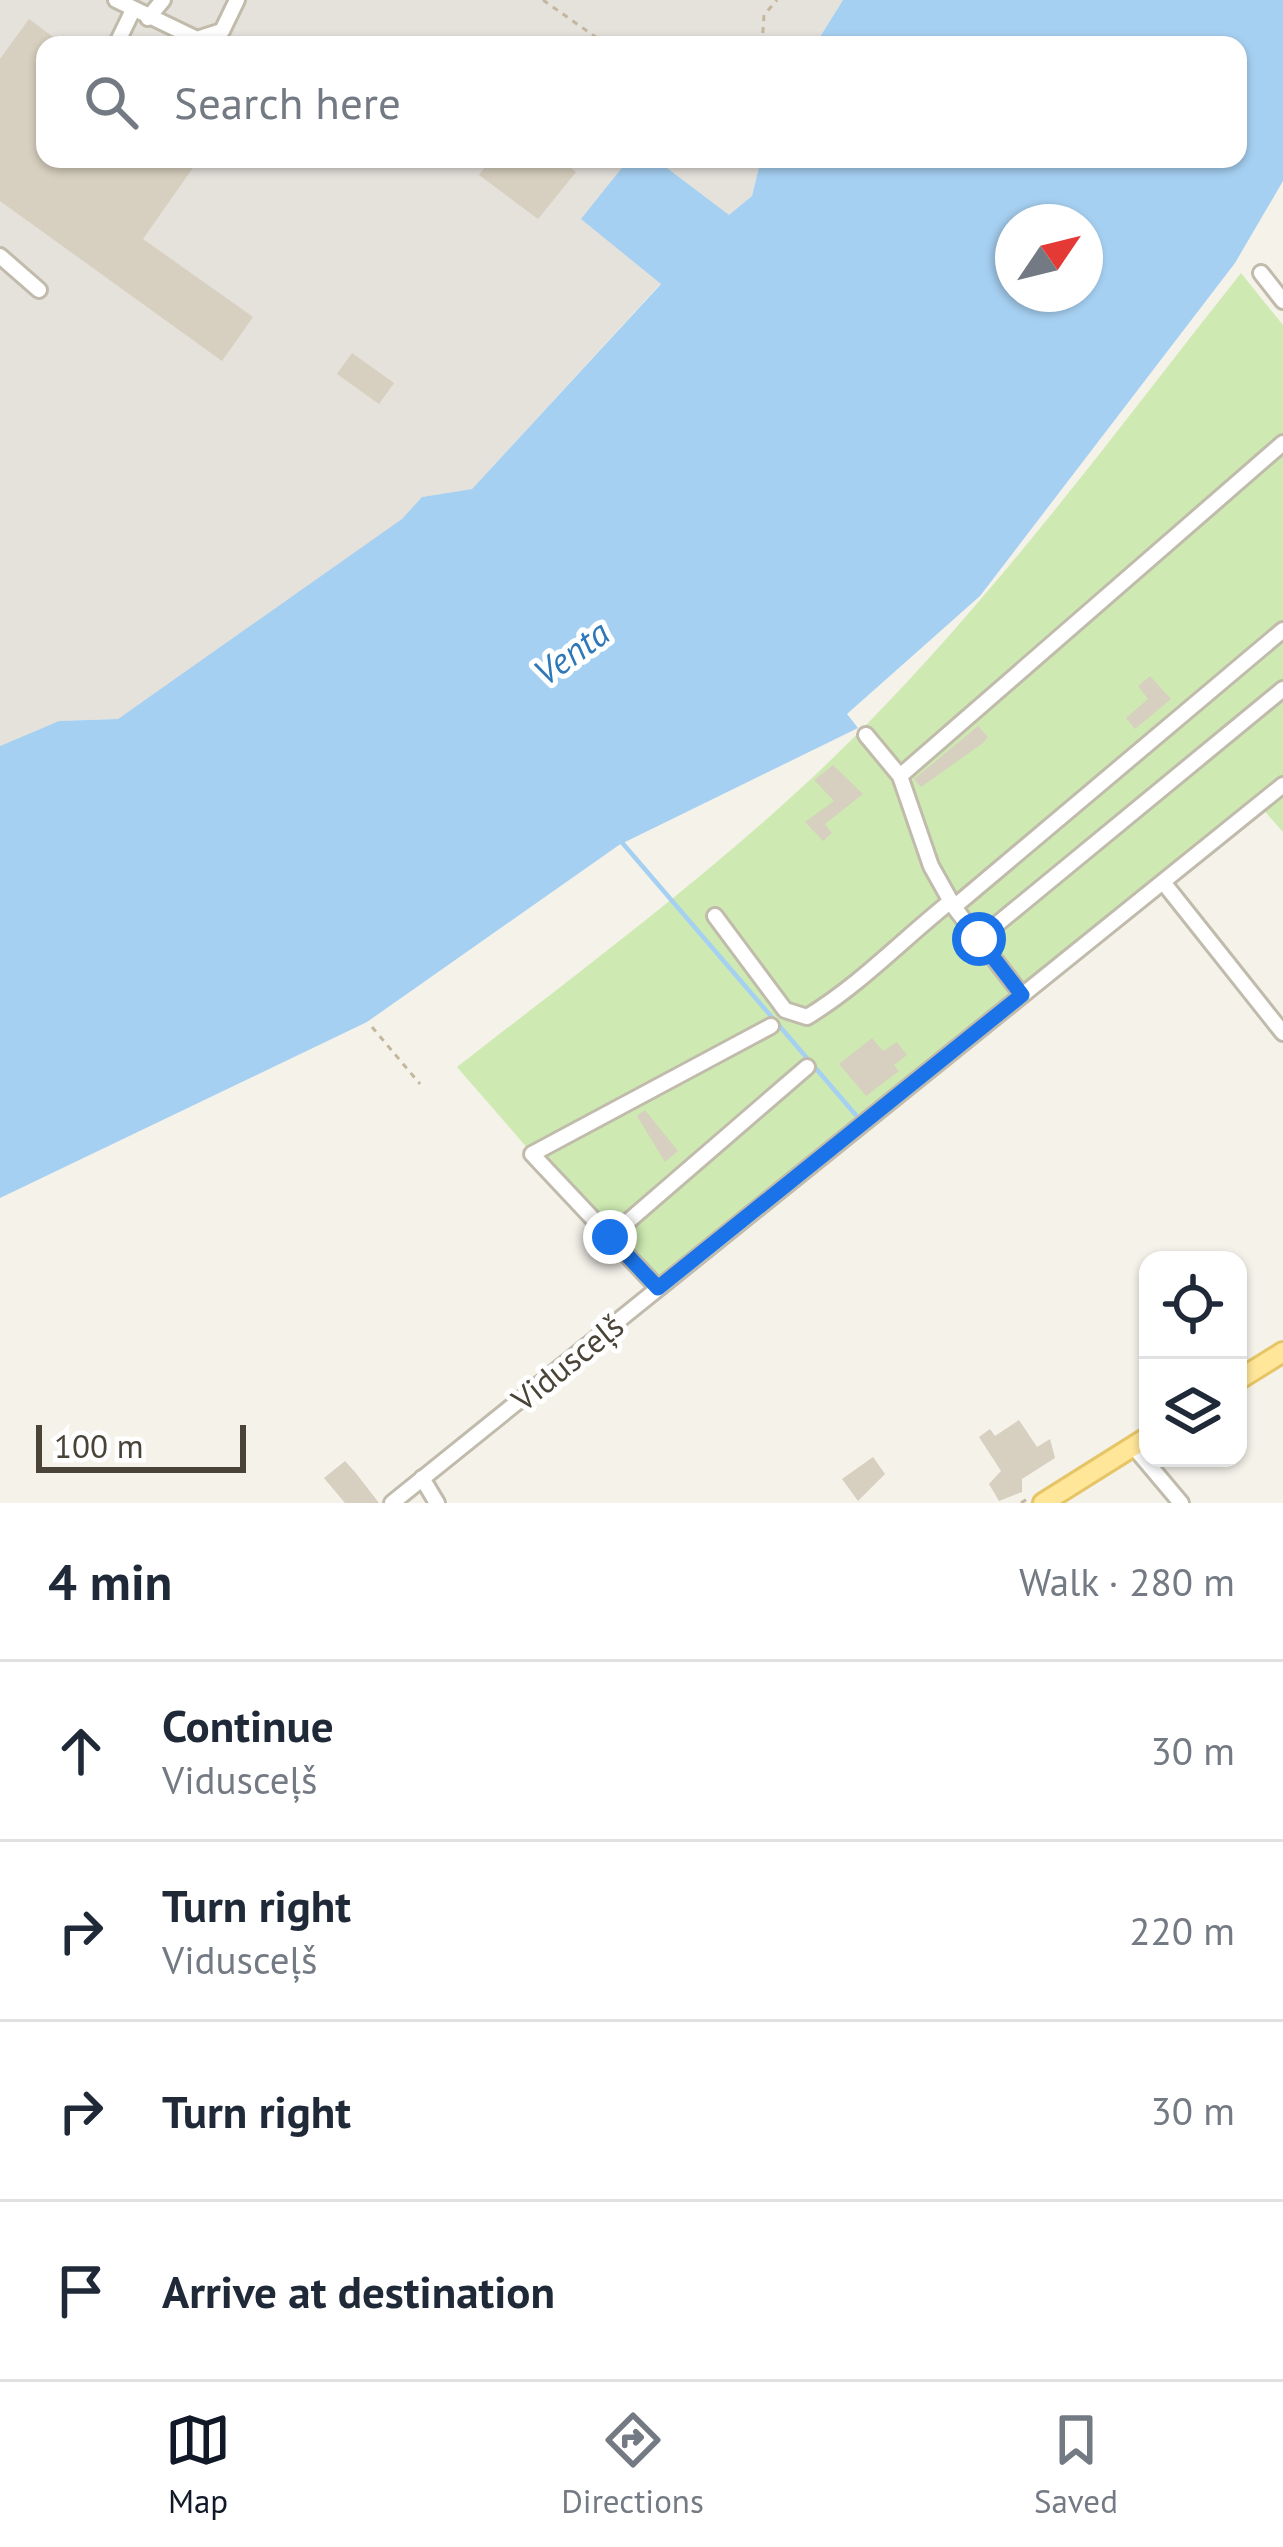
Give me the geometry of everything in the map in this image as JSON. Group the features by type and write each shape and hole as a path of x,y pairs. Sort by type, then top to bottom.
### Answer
{"main road":[{"path":"1247,1374 1283,1352"},
{"path":"1042,1503 1139,1443"}],"street":[{"path":"116,0 181,36"},
{"path":"148,18 163,0"},
{"path":"213,36 222,31 237,0"},
{"path":"120,36 133,10"},
{"path":"0,256 39,290"},
{"path":"1261,274 1283,302"},
{"path":"900,776 1283,443"},
{"path":"715,916 785,1010 807,1017 856,987 883,956 1283,630"},
{"path":"979,939 1283,689"},
{"path":"866,735 900,776 931,866 952,904 1022,995"},
{"name":"Vidusceļš","path":"392,1503 1283,785"},
{"path":"1163,882 1283,1033"},
{"path":"658,1288 532,1154 771,1026"},
{"path":"610,1237 807,1067"},
{"path":"1157,1467 1181,1503"},
{"path":"422,1478 437,1503"}],"path":[{"path":"544,0 594,36"},
{"path":"763,36 764,15 777,0"},
{"path":"372,1027 420,1084"}],"shaded area":[{"path":"0,0 843,0 821,36 36,36 36,168 622,168 582,219 661,283 472,489 422,497 403,519 118,719 59,721 0,746"},
{"path":"667,168 759,168 752,196 729,216"}],"green space":[{"path":"1241,273 1283,325 1283,832 1255,800 647,1286 457,1067 722,858 869,722 1015,559"}],"water":[{"name":"Venta","path":"843,0 1283,0 1283,181 1235,263 980,596 847,714 858,728 619,845 367,1022 0,1198 0,746 59,721 118,719 402,519 422,497 472,489 661,284 581,219 622,168 667,168 729,215 752,196 759,168 1247,168 1247,36 821,36"}],"building":[{"path":"29,19 52,36 36,36 36,168 193,168 143,239 253,317 222,361 0,201 0,59"},
{"path":"484,168 571,168 576,172 538,219 479,175"},
{"path":"352,353 394,383 379,404 337,374"},
{"path":"1150,676 1171,699 1135,729 1126,718 1148,699 1138,686"},
{"path":"978,726 988,737 983,743 921,787 914,779"},
{"path":"833,765 863,794 825,824 832,833 823,841 805,822 834,801 814,780"},
{"path":"872,1038 883,1051 897,1042 907,1055 894,1065 899,1071 866,1096 839,1064"},
{"path":"645,1110 678,1151 665,1162 637,1116"},
{"path":"1019,1420 1037,1447 1050,1439 1055,1458 1022,1479 1022,1492 999,1501 989,1484 1001,1471 979,1437 990,1429 995,1436"},
{"path":"873,1457 885,1474 858,1501 842,1479"},
{"path":"345,1461 379,1503 345,1503 324,1478"}],"waterway":[{"path":"619,839 861,1121"}],"route":[{"path":"610,1237 658,1288 1022,995 979,939"}]}
